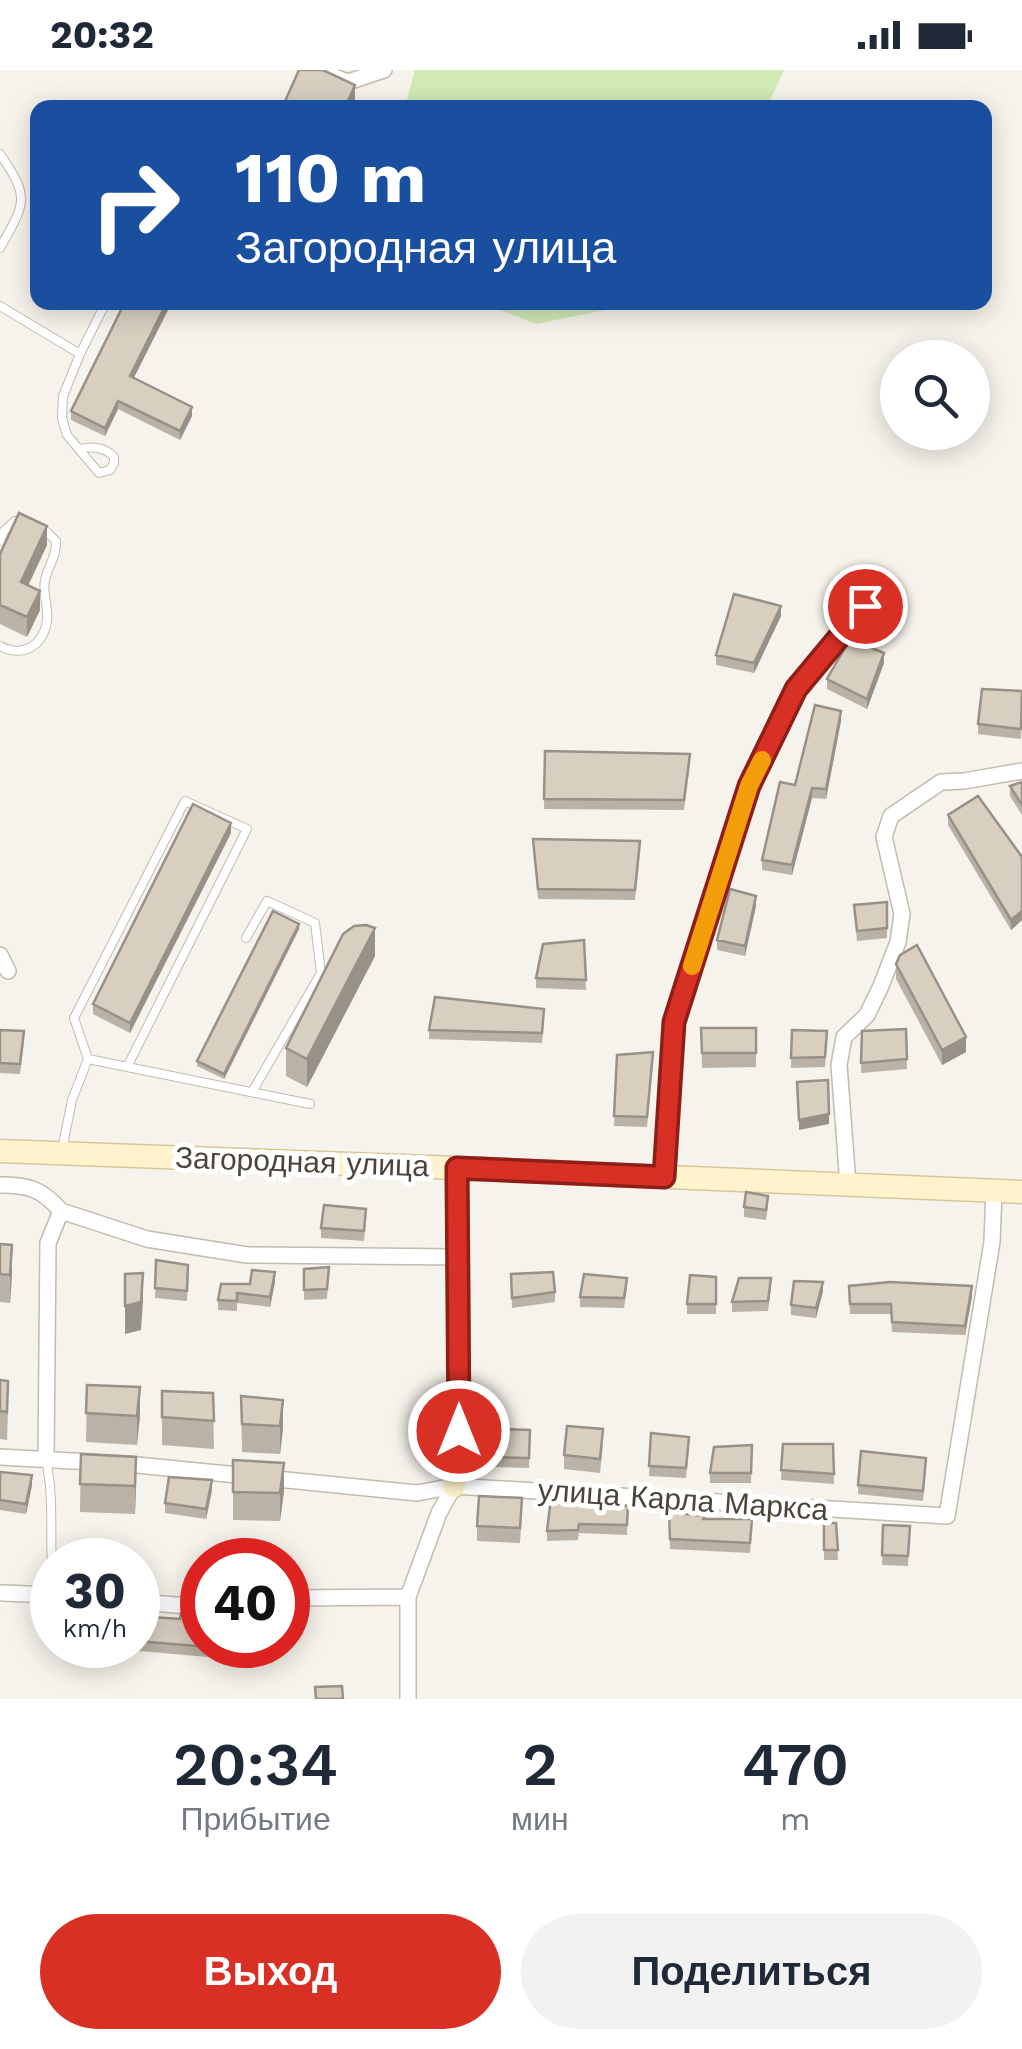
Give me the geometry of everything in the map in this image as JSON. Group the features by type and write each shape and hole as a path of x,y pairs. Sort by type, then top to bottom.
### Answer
{"street":[{"path":"314,70 348,82 384,70"},
{"path":"664,1177 674,1022 749,786 796,689 865,606"},
{"path":"848,1185 839,1065 844,1036 867,1015 898,942 902,914 884,837 892,816 941,782 1022,770"},
{"path":"0,956 8,971"},
{"name":"Загородная улица","path":"0,1151 1022,1192"},
{"path":"408,1699 408,1597 439,1514 454,1486 459,1431 457,1168"},
{"path":"0,1185 18,1185 46,1193 62,1211 146,1239 247,1255 459,1258"},
{"path":"0,1194 18,1185"},
{"name":"улица Карла Маркса","path":"0,1457 128,1464 417,1493 454,1486 947,1516 992,1242 994,1191"},
{"path":"46,1460 48,1243 62,1211"},
{"path":"4,1593 30,1594"},
{"path":"310,1598 408,1597"}],"lane":[{"path":"0,154 18,180 22,208 0,248"},
{"path":"0,306 80,354"},
{"path":"80,449 67,436 62,418 63,396 102,310"},
{"path":"0,542 4,531 15,521 31,524 56,541 44,582 47,621 37,644 22,652 0,646"},
{"path":"61,1154 72,1100 88,1059 74,1018 185,801 247,830 127,1067"},
{"path":"246,938 267,901 315,923 322,973 252,1092"},
{"path":"88,1059 310,1104"},
{"path":"46,1460 52,1487 50,1538"}],"green space":[{"path":"415,70 784,70 770,100 407,100"},
{"path":"501,310 605,310 536,324"}],"building":[{"path":"299,70 323,70 355,85 348,100 286,100"},
{"path":"121,310 163,310 130,376 192,407 180,431 118,401 105,428 71,411"},
{"path":"19,513 47,526 21,582 40,591 27,617 0,605 0,554"},
{"path":"734,594 781,606 754,663 716,655"},
{"path":"850,639 884,653 867,699 827,679"},
{"path":"982,689 1022,691 1021,729 978,724"},
{"path":"815,705 841,711 826,789 812,788 792,865 762,860 780,782 795,785"},
{"path":"545,751 690,754 684,800 544,799"},
{"path":"1022,782 1022,805 1010,786"},
{"path":"978,796 1022,857 1022,911 1011,920 948,815"},
{"path":"193,804 231,823 130,1023 93,1004"},
{"path":"533,839 640,841 635,890 538,889"},
{"path":"730,889 756,896 745,946 717,940"},
{"path":"887,902 887,928 857,931 854,905"},
{"path":"273,911 299,924 224,1074 197,1061"},
{"path":"354,926 375,928 307,1059 286,1048 343,934"},
{"path":"584,940 586,980 536,978 543,944"},
{"path":"917,945 966,1037 942,1050 896,964 900,955"},
{"path":"435,997 544,1009 542,1033 429,1030"},
{"path":"701,1028 756,1028 756,1053 702,1053"},
{"path":"906,1029 907,1059 861,1063 862,1031"},
{"path":"0,1030 24,1031 20,1064 0,1063"},
{"path":"792,1030 827,1031 825,1057 791,1058"},
{"path":"653,1052 647,1117 614,1116 617,1055"},
{"path":"828,1080 829,1114 799,1120 797,1082"},
{"path":"746,1192 768,1196 766,1210 744,1207"},
{"path":"324,1205 366,1209 364,1231 321,1228"},
{"path":"0,1244 12,1245 10,1275 0,1274"},
{"path":"156,1260 188,1265 187,1291 155,1288"},
{"path":"329,1267 327,1289 304,1290 304,1269"},
{"path":"252,1270 275,1272 270,1297 237,1293 237,1301 218,1300 221,1284 250,1284"},
{"path":"553,1272 555,1292 512,1298 511,1274"},
{"path":"143,1273 141,1302 125,1306 125,1274"},
{"path":"584,1274 627,1278 624,1298 580,1297"},
{"path":"690,1275 716,1277 716,1304 687,1304"},
{"path":"739,1278 771,1278 768,1301 732,1302"},
{"path":"794,1281 823,1282 816,1308 791,1305"},
{"path":"890,1282 972,1286 965,1326 892,1322 891,1304 850,1304 849,1286"},
{"path":"0,1380 8,1381 7,1412 0,1411"},
{"path":"87,1385 140,1387 137,1416 86,1413"},
{"path":"162,1391 213,1393 214,1421 162,1417"},
{"path":"241,1396 283,1400 280,1426 242,1424"},
{"path":"567,1426 603,1429 600,1459 564,1455"},
{"path":"496,1429 530,1430 529,1458 495,1457"},
{"path":"651,1433 689,1437 686,1468 649,1466"},
{"path":"783,1444 833,1444 834,1474 781,1470"},
{"path":"752,1445 751,1473 710,1473 714,1447"},
{"path":"861,1451 926,1458 923,1491 858,1485"},
{"path":"81,1454 136,1457 135,1486 80,1484"},
{"path":"233,1460 284,1463 280,1493 233,1492"},
{"path":"0,1472 32,1475 26,1504 0,1500"},
{"path":"169,1477 212,1480 206,1509 165,1503"},
{"path":"479,1496 522,1498 520,1528 477,1526"},
{"path":"551,1498 582,1500 581,1505 628,1506 627,1525 579,1524 578,1530 547,1531"},
{"path":"669,1512 704,1516 703,1519 752,1519 750,1543 670,1539"},
{"path":"824,1523 836,1523 838,1550 824,1550"},
{"path":"883,1525 910,1526 908,1556 882,1555"},
{"path":"160,1618 180,1619 180,1645 160,1643"},
{"path":"342,1686 343,1699 316,1699 315,1687"}],"slow traffic":[{"path":"692,966 749,786 762,760"}],"route":[{"path":"459,1431 457,1168 664,1177 674,1022 749,786 796,689 865,606"}]}
